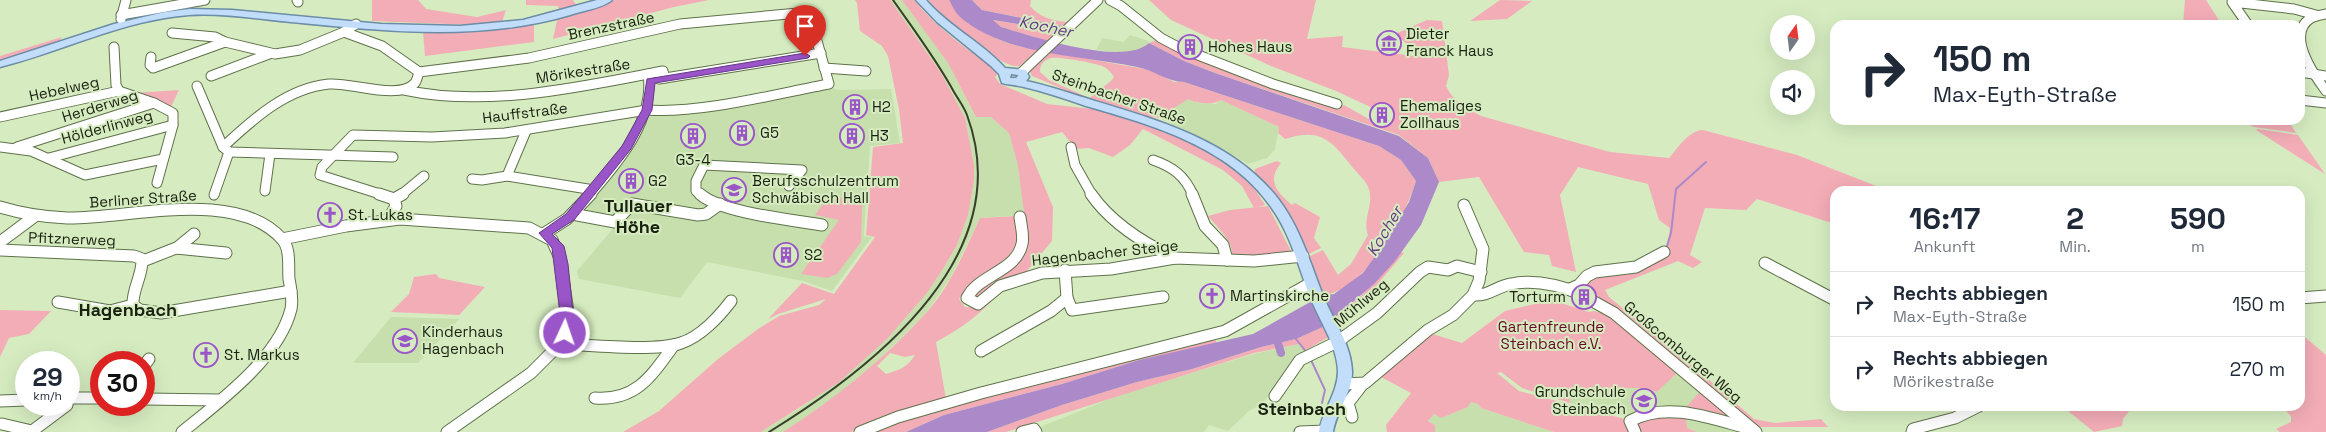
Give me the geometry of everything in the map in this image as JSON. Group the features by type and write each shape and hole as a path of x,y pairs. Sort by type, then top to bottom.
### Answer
{"main road":[{"path":"0,65 121,20 192,12 443,29 484,28 546,19 607,0"},
{"path":"921,0 950,28 996,64 1018,73"},
{"name":"Steinbacher Straße","path":"1018,73 1038,86 1056,94 1142,119 1192,140 1233,163 1257,184 1275,204 1303,256 1313,289 1335,336 1344,362 1343,384"},
{"path":"1326,432 1327,424 1343,384"}],"street":[{"path":"126,0 121,20 205,0"},
{"path":"1018,73 1074,24 1098,0"},
{"path":"1110,0 1121,6 1161,38 1180,48 1273,84 1337,104"},
{"path":"2245,20 2232,2 2294,9 2316,15 2326,14"},
{"name":"Brenzstraße","path":"419,72 529,58 680,24 809,12 821,53"},
{"path":"2305,23 2316,15"},
{"path":"211,76 268,54 300,50 344,32 356,24"},
{"path":"344,32 382,46 419,72 418,77 404,90"},
{"path":"172,33 214,36 222,38 225,42 268,54"},
{"path":"151,57 150,65 153,68 225,42"},
{"name":"Hebelweg","path":"0,117 119,91 116,85 114,47"},
{"path":"821,53 824,68 866,71"},
{"name":"Mörikestraße","path":"226,149 264,110 300,91 317,86 343,84 391,92 404,90 444,95 516,95 649,77 664,78 821,53"},
{"path":"2305,56 2326,91"},
{"name":"Hauffstraße","path":"394,199 384,194 324,178 320,175 320,171 353,135 432,137 526,131 647,110 659,112 717,105 829,84 824,68"},
{"path":"2305,73 2326,76"},
{"path":"2315,74 2326,83"},
{"path":"545,233 560,225 572,214 594,190 627,147 647,110 649,77"},
{"path":"197,86 202,93 218,139 226,149 270,154 394,157"},
{"path":"119,91 154,103"},
{"path":"2305,101 2326,104"},
{"name":"Herderweg","path":"17,146 154,103 173,113 173,125"},
{"path":"157,183 173,125"},
{"name":"Hölderlinweg","path":"49,158 173,125"},
{"path":"507,176 521,150 526,131"},
{"path":"0,147 17,146 49,158 85,175 163,159"},
{"path":"1072,147 1072,154 1082,181 1093,197 1134,237 1155,250 1176,258"},
{"path":"214,195 226,149"},
{"path":"265,191 270,154"},
{"path":"1152,160 1173,168 1185,177 1203,222 1214,238 1222,244 1227,260"},
{"path":"789,186 802,170 704,166 696,182 695,189 699,195 720,204 822,225"},
{"path":"388,220 396,206 394,199 402,195 424,176"},
{"path":"472,179 482,180 507,176 594,190"},
{"path":"572,214 615,222 632,204 698,215 706,214 720,204"},
{"path":"1352,417 1348,403 1362,384 1428,330 1453,314 1473,295 1481,272 1484,249 1464,205"},
{"name":"Berliner Straße","path":"0,207 9,211 35,216 92,218 188,209 210,210 262,223 283,242"},
{"name":"Pfitznerweg","path":"0,242 35,216"},
{"name":"Hagenbacher Steige","path":"1020,217 1022,247 1012,262 974,286 968,298 978,304 995,289 1007,282 1042,273 1065,270 1112,269 1176,258 1254,261 1303,256"},
{"path":"182,432 220,400 269,351 284,330 291,310 291,291 288,255 283,242 313,232 388,220 415,219 529,228 545,233 558,246 562,264 568,322 560,344 549,358 532,372 447,432"},
{"name":"Pfitznerweg","path":"0,250 134,256 142,260 176,248 188,241 194,234"},
{"name":"Pfitznerweg","path":"176,248 226,253"},
{"path":"1570,289 1595,272 1636,267 1664,252"},
{"path":"142,260 143,267 131,295 133,305 140,310 161,313 291,291"},
{"path":"1765,263 1830,297"},
{"name":"Mühlweg","path":"1275,396 1300,360 1335,336 1377,312 1420,272 1428,267 1448,270 1457,266 1481,272"},
{"path":"1065,270 1067,298 1072,310 1163,297"},
{"name":"Großcomburger Weg","path":"1473,295 1488,296 1501,287 1527,283 1551,284 1570,289 1585,296 1614,313 1753,430"},
{"path":"860,432 898,417 981,393 1225,331 1297,289 1313,289"},
{"path":"2305,298 2326,296"},
{"path":"981,351 1051,311 1067,298"},
{"path":"595,398 609,401 624,397 633,391 648,380 674,345 692,336 723,312 731,301"},
{"path":"58,302 110,311 133,305"},
{"path":"560,344 674,345"},
{"path":"1343,384 1362,384"},
{"path":"155,399 220,400"},
{"path":"0,401 15,400"},
{"path":"1635,432 1630,420 1637,416 1681,410 1698,413 1753,430"},
{"path":"1912,432 1913,429 1955,418 1968,411"},
{"path":"2,424 31,432 51,416"},
{"path":"1022,432 1034,429 1036,432"},
{"path":"1300,432 1326,432"}],"shaded area":[{"path":"890,0 902,0 928,35 948,63 976,117 991,117 1009,133 1018,166 1024,208 1023,215 980,218 951,277 926,313 896,343 856,381 812,413 783,432 761,432 802,407 887,339 927,293 943,269 957,245 968,215 974,181 974,165 965,118 941,73"},
{"path":"1130,35 1146,40 1149,43 1140,50 1128,53 1096,50 1102,38 1123,42"},
{"name":"Berufsschulzentrum Schwäbisch Hall","path":"828,86 837,90 891,89 900,143 870,146 864,236 872,237 832,291 803,281 707,262 680,298 579,279 577,271 616,225 575,218 624,162 651,114"},
{"path":"1188,98 1198,103 1216,104 1221,100 1279,127 1275,149 1267,158 1248,164 1206,140 1159,118"},
{"name":"Kinderhaus Hagenbach","path":"391,317 459,319 418,363 353,363"},
{"path":"1299,344 1304,351 1283,382 1260,405 1249,411 1228,431 1209,425 1204,432 1044,432 1040,427 1120,395 1254,354"},
{"path":"1677,373 1747,432 1697,432 1687,428 1686,417 1680,409 1625,416 1570,403 1568,389 1611,399 1613,388 1645,388 1657,392"},
{"path":"1471,402 1478,404 1481,408 1554,432 1435,432 1435,425 1428,421 1434,414 1441,418 1468,407"}],"green space":[{"path":"372,0 418,0 426,9 477,17 506,10 502,22 471,25 372,21"},
{"path":"526,0 573,0 577,6 559,11 558,6 526,5"},
{"path":"615,0 709,0 674,7 553,39 557,20 534,23 534,42 425,56 423,32 449,32 520,25 566,15"},
{"path":"855,0 890,0 941,73 965,118 974,165 974,181 968,215 957,245 927,293 887,339 838,383 761,432 623,432 659,411 718,359 758,329 779,316 819,305 826,299 768,319 802,283 834,294 875,237 866,235 873,147 903,143 899,109 888,56 882,46 860,31"},
{"path":"902,0 914,0 943,30 999,72 995,77 1000,84 1047,104 1102,110 1180,137 1201,147 1236,171 1252,185 1265,205 1254,208 1242,186 1223,170 1143,129 1130,145 1113,157 1089,148 1076,149 1062,132 1026,142 1053,207 1052,241 1026,272 993,284 978,298 974,295 979,288 1017,261 1028,244 1018,166 1009,133 991,117 976,117 948,63"},
{"path":"928,0 949,0 957,11 976,28 1000,40 1038,50 1020,66 1011,65 999,60 972,41"},
{"path":"972,0 1031,0 1030,6 1043,16 1053,20 1070,22 1064,26 982,10"},
{"path":"1149,0 1316,0 1307,39 1343,36 1342,47 1423,57 1395,34 1427,20 1442,21 1449,75 1446,86 1456,100 1481,116 1610,152 1669,158 1688,137 1693,133 1703,130 1797,155 1876,186 1830,186 1830,222 1757,199 1746,210 1705,208 1690,255 1702,262 1693,268 1678,261 1605,290 1609,297 1683,357 1754,419 1775,423 1821,419 1828,427 1757,427 1586,286 1588,280 1597,274 1648,265 1658,261 1666,253 1670,228 1659,220 1648,184 1578,167 1560,195 1576,272 1552,266 1549,255 1524,252 1479,177 1439,182 1428,158 1399,135 1215,73 1184,61 1149,43 1159,39 1328,104 1341,107 1344,105 1381,126 1392,117 1336,91 1271,66 1171,20"},
{"path":"1500,0 1532,1 1507,19 1470,21"},
{"path":"2185,0 2206,0 2219,20 2183,20"},
{"path":"992,20 1066,32 1054,43 1001,27"},
{"path":"62,37 59,41 0,61 0,56"},
{"path":"1048,52 1151,70 1174,82 1184,82 1379,146 1401,160 1416,181 1410,197 1392,233 1367,268 1353,281 1337,291 1321,296 1308,257 1323,250 1338,275 1351,264 1368,235 1366,224 1370,195 1368,186 1339,150 1325,139 1317,136 1297,136 1285,139 1278,133 1279,127 1221,100 1214,103 1204,103 1188,99 1159,118 1150,116 1201,138 1246,165 1243,165 1222,153 1087,100 1114,77 1109,70 1102,66 1076,60 1055,58 1044,61 1041,65 1040,72 1049,80 1087,97 1084,98 1032,76 1029,70"},
{"path":"179,90 171,107 134,93"},
{"path":"2250,125 2291,125 2296,133"},
{"path":"2256,130 2298,135 2325,174"},
{"path":"1277,161 1281,163 1274,180 1278,190 1292,205 1295,203 1320,217 1314,238 1321,248 1307,255 1254,176 1255,169"},
{"path":"847,193 861,195 859,198 867,200 862,207 861,242 837,274 827,278 801,274 839,220 815,215 829,195 843,198"},
{"path":"1268,206 1293,255 1232,258 1231,247 1228,241 1208,216 1230,210"},
{"path":"1017,216 1017,243 1008,258 969,285 959,299 965,307 977,308 998,294 969,321 936,342 946,399 904,411 851,432 783,432 822,406 858,377 893,347 926,313 950,280 980,218","holes":["890,353 905,357 915,355 906,365 891,373 886,374 877,366"]},
{"path":"1401,252 1404,253 1364,300 1335,326 1332,320 1361,296"},
{"path":"436,274 439,278 485,287 459,315 391,312 409,294 414,277"},
{"name":"Gartenfreunde Steinbach e.V.","path":"1552,300 1589,312 1594,311 1610,315 1677,373 1657,392 1645,388 1613,388 1611,399 1569,389 1570,403 1522,388 1501,372 1497,373 1519,391 1625,419 1632,432 1554,432 1481,408 1478,404 1471,402 1468,407 1441,418 1434,414 1428,421 1435,425 1435,432 1387,432 1386,425 1411,393 1381,377 1429,333 1462,343 1505,311"},
{"path":"0,310 51,311 29,334 9,338 0,357"},
{"path":"1325,326 1328,333 1327,338 1304,351 1299,344 1254,353 1006,432 987,432 1062,405 1137,382 1192,369 1261,347 1296,339"},
{"path":"1212,335 1217,343 1139,360 1062,384 944,415 906,432 869,432 901,419"},
{"path":"2305,337 2326,355 2326,432 2280,432 2276,429 2291,422 2291,416 2286,411 2305,411"},
{"path":"1700,392 1735,422 1686,407"},
{"path":"2068,411 2129,411 2123,419 2122,426 2094,432"},
{"path":"1663,415 1686,417 1687,428 1697,432 1637,432 1634,425 1637,419"}],"water":[{"name":"Kocher","path":"949,0 972,0 982,10 1077,29 1072,33 993,20 1001,27 1077,47 1119,52 1136,50 1149,43 1184,61 1215,73 1399,136 1428,158 1439,182 1421,225 1395,261 1375,283 1325,326 1296,339 1261,347 1192,369 1137,382 1062,405 987,432 906,432 944,415 1062,384 1139,360 1253,334 1321,296 1334,294 1363,273 1382,247 1409,202 1416,181 1401,160 1379,146 1143,69 1020,47 977,29 959,16"}],"waterway":[{"path":"1667,246 1671,233 1676,189 1706,162"},
{"path":"1276,337 1281,353"},
{"path":"1296,339 1307,353"},
{"path":"1311,360 1325,390 1322,403"}],"railway":[{"path":"769,432 810,406 891,341 926,302 955,260 973,215 978,166 967,115 940,68 893,0"}],"place":[{"name":"Dieter Franck Haus","path":"1389,43"},
{"name":"Hohes Haus","path":"1190,47"},
{"name":"H2","path":"855,107"},
{"name":"Ehemaliges Zollhaus","path":"1382,115"},
{"name":"G5","path":"742,133"},
{"name":"G3-4","path":"693,136"},
{"name":"H3","path":"852,136"},
{"name":"G2","path":"631,181"},
{"name":"Berufsschulzentrum Schwäbisch Hall","path":"734,190"},
{"name":"St. Lukas","path":"330,215"},
{"name":"S2","path":"786,255"},
{"name":"Martinskirche","path":"1212,296"},
{"name":"Torturm","path":"1584,297"},
{"name":"Kinderhaus Hagenbach","path":"405,341"},
{"name":"St. Markus","path":"206,355"},
{"name":"Grundschule Steinbach","path":"1644,401"}],"district":[{"name":"Tullauer Höhe","path":"638,216"},
{"name":"Hagenbach","path":"128,310"},
{"name":"Steinbach","path":"1302,409"}],"route":[{"path":"565,333 568,322 562,264 558,246 545,233 570,217 594,190 627,147 647,110 651,81 805,56"}]}
